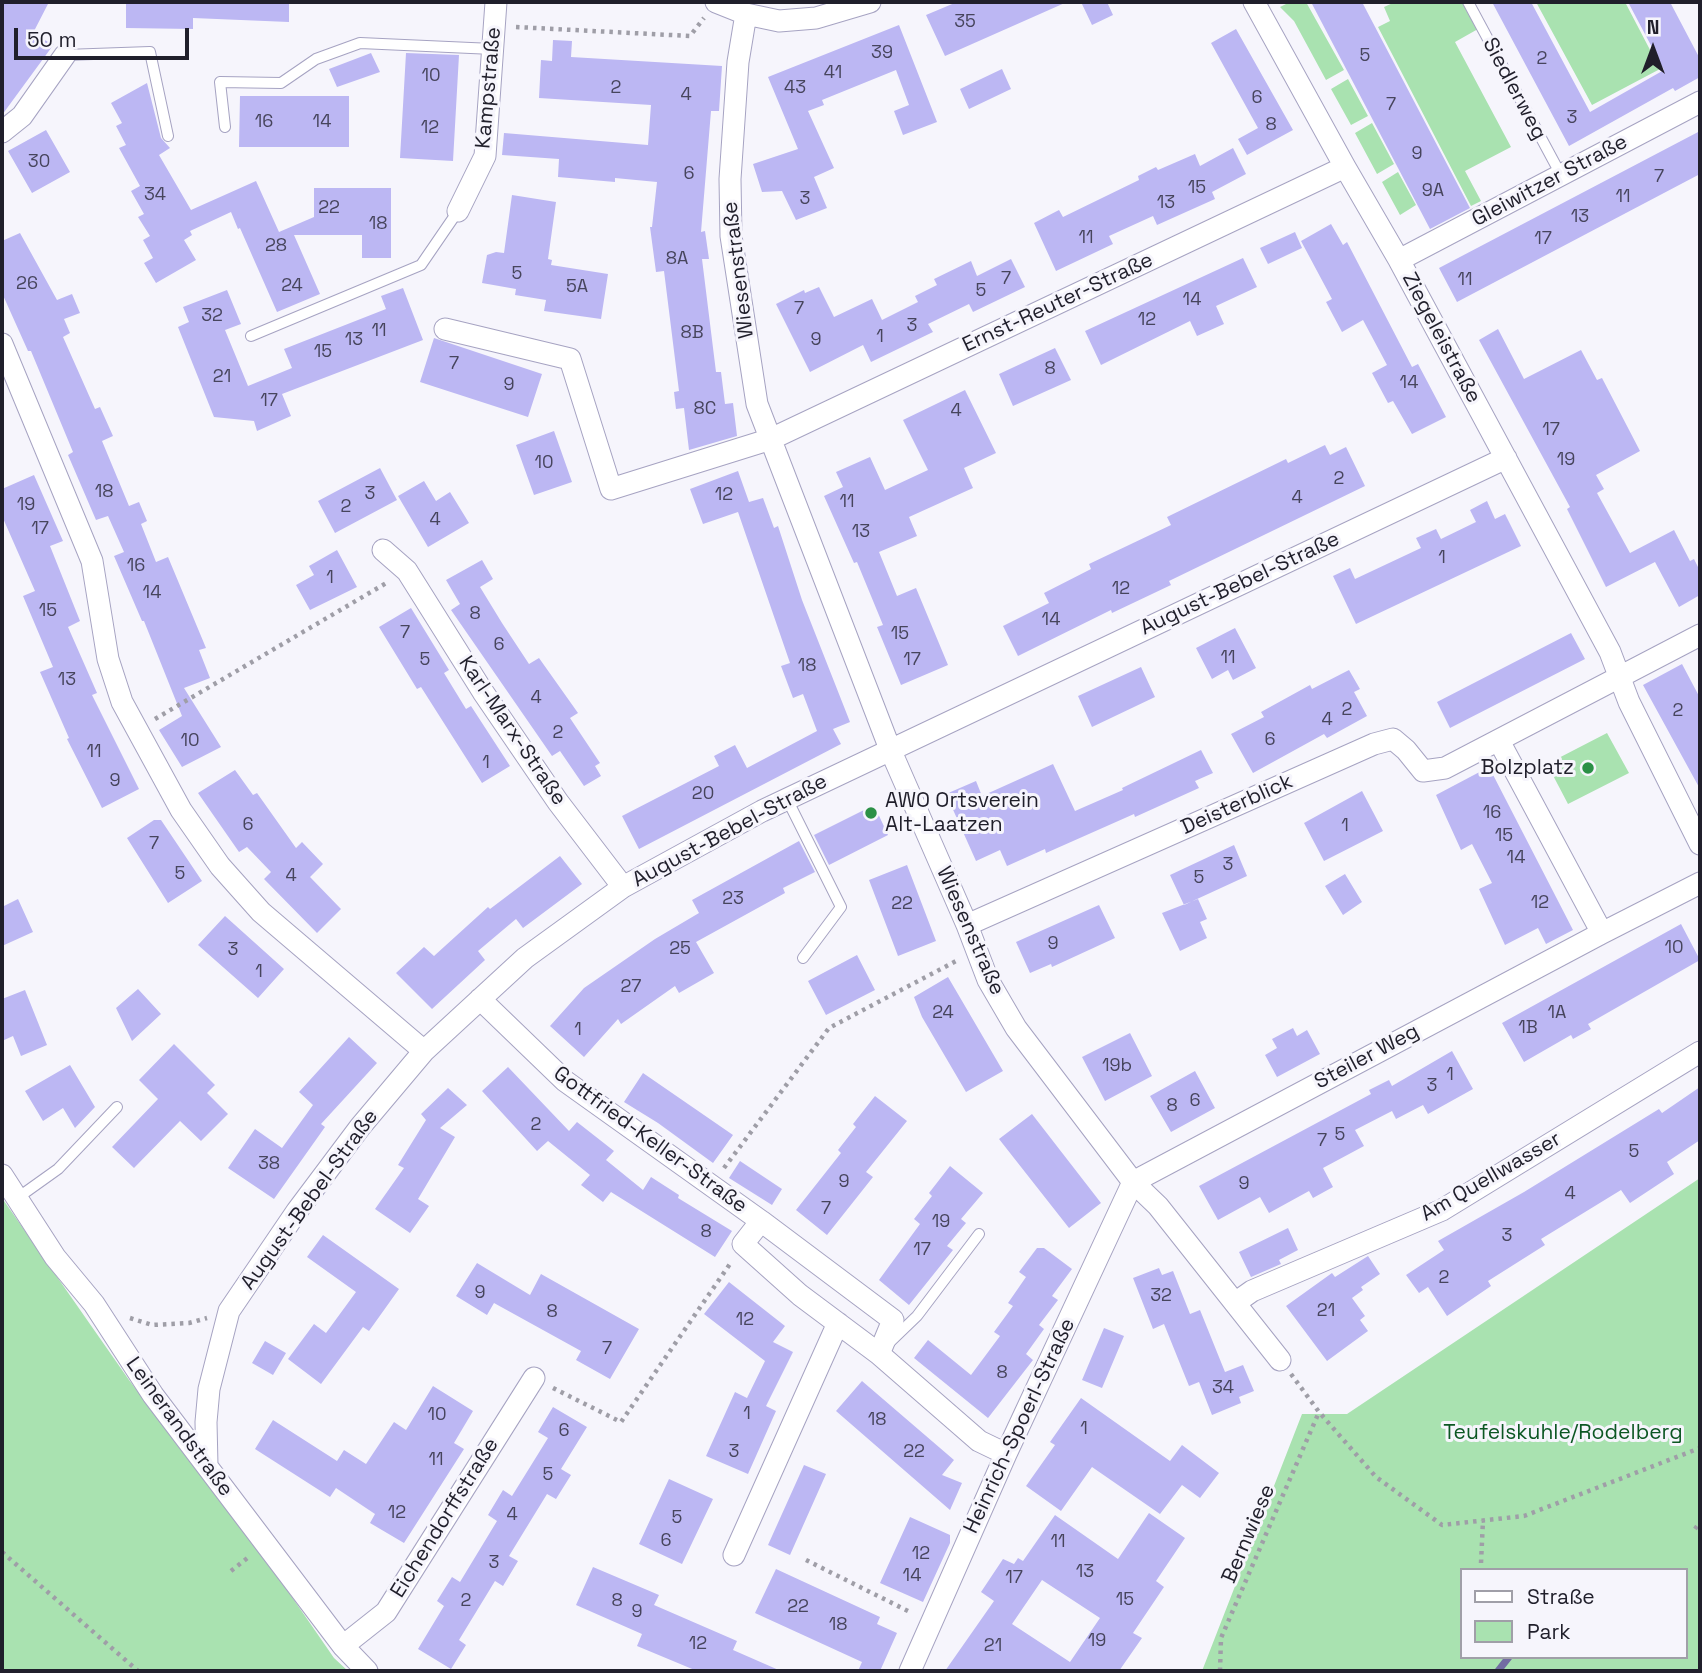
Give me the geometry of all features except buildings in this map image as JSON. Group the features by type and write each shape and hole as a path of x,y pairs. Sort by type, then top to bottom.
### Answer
{"street":[{"name":"Kampstraße","path":"458,211 485,156 496,2"},
{"path":"717,2 746,14 779,22 816,18 870,2"},
{"name":"Ziegeleistraße","path":"1254,2 1399,260 1610,652 1629,702 1700,844"},
{"name":"Wiesenstraße","path":"746,14 738,62 730,178 732,236 757,404 890,749 967,925 988,980 1016,1028 1133,1182 1158,1206 1280,1360"},
{"path":"2,132 22,116 65,55"},
{"name":"Gleiwitzer Straße","path":"1399,260 1700,102"},
{"name":"Ernst-Reuter-Straße","path":"771,439 1345,167"},
{"path":"445,329 570,359 611,489 771,439"},
{"path":"2,344 92,561 108,659 122,702 181,810 219,866 261,912 424,1051"},
{"name":"August-Bebel-Straße","path":"207,1465 206,1422 209,1390 229,1311 297,1211 360,1127 424,1051 525,958 623,887 787,799 1506,458"},
{"name":"Karl-Marx-Straße","path":"383,550 407,571 483,692 558,802 623,887"},
{"path":"1602,933 1499,741 1700,635"},
{"name":"Deisterblick","path":"967,925 1374,744 1393,740 1406,750 1423,771 1445,768 1499,741"},
{"name":"Steiler Weg","path":"1133,1182 1700,883"},
{"name":"Gottfried-Keller-Straße","path":"480,999 565,1081 761,1221 893,1320 878,1354"},
{"name":"Am Quellwasser","path":"1235,1303 1252,1291 1442,1210 1700,1052"},
{"name":"Leinerandstraße","path":"2,1175 55,1257 94,1304 153,1395 343,1646 367,1671"},
{"name":"Heinrich-Spoerl-Straße","path":"910,1671 1006,1454 1133,1182"},
{"name":"Gottfried-Keller-Straße","path":"761,1221 743,1244 800,1295 878,1354 979,1441 1006,1454"},
{"path":"734,1555 838,1324"},
{"name":"Eichendorffstraße","path":"343,1646 386,1612 534,1378"}],"lane":[{"name":"Siedlerweg","path":"1468,2 1561,176"},
{"path":"225,127 219,82 281,83 316,59 360,43 493,49"},
{"path":"65,55 150,52 168,136"},
{"path":"251,336 421,265 458,211"},
{"path":"787,799 841,907 803,958"},
{"path":"16,1199 58,1169 117,1107"},
{"path":"878,1354 917,1316 979,1234"}],"path":[{"path":"494,25 690,36 717,2"},
{"path":"136,730 407,571"},
{"path":"711,1185 830,1028 976,951"},
{"path":"534,1378 621,1422 743,1244"},
{"path":"94,1304 152,1325 189,1324 229,1311"},
{"path":"1280,1360 1319,1412 1376,1477 1443,1525 1524,1516 1700,1448"},
{"name":"Bernwiese","path":"1220,1671 1221,1639 1319,1412"},
{"path":"1481,1563 1483,1520"},
{"path":"1695,1529 1700,1522"},
{"path":"2,1552 138,1671"},
{"path":"806,1560 932,1623"}],"green space":[{"path":"1290,2 1306,2 1344,70 1326,80 1294,21 1280,7"},
{"path":"1395,2 1464,2 1478,29 1455,42 1511,147 1465,171 1481,201 1471,206 1378,27 1390,21 1384,7"},
{"path":"1536,2 1625,2 1660,69 1592,105"},
{"path":"1348,79 1368,116 1351,125 1331,89"},
{"path":"1372,123 1394,164 1377,174 1355,133"},
{"path":"1398,172 1416,205 1400,215 1382,182"},
{"name":"Bolzplatz","path":"1607,733 1629,773 1568,804 1547,764"},
{"name":"Teufelskuhle/Rodelberg","path":"1700,1178 1700,1671 1202,1671 1302,1414 1347,1414"},
{"path":"2,1198 129,1380 265,1558 334,1658 348,1671 2,1671"}],"waterway":[{"path":"1498,1671 1507,1659"}],"place":[{"name":"Bolzplatz","path":"1588,768"},
{"name":"AWO Ortsverein Alt-Laatzen","path":"871,813"}]}
